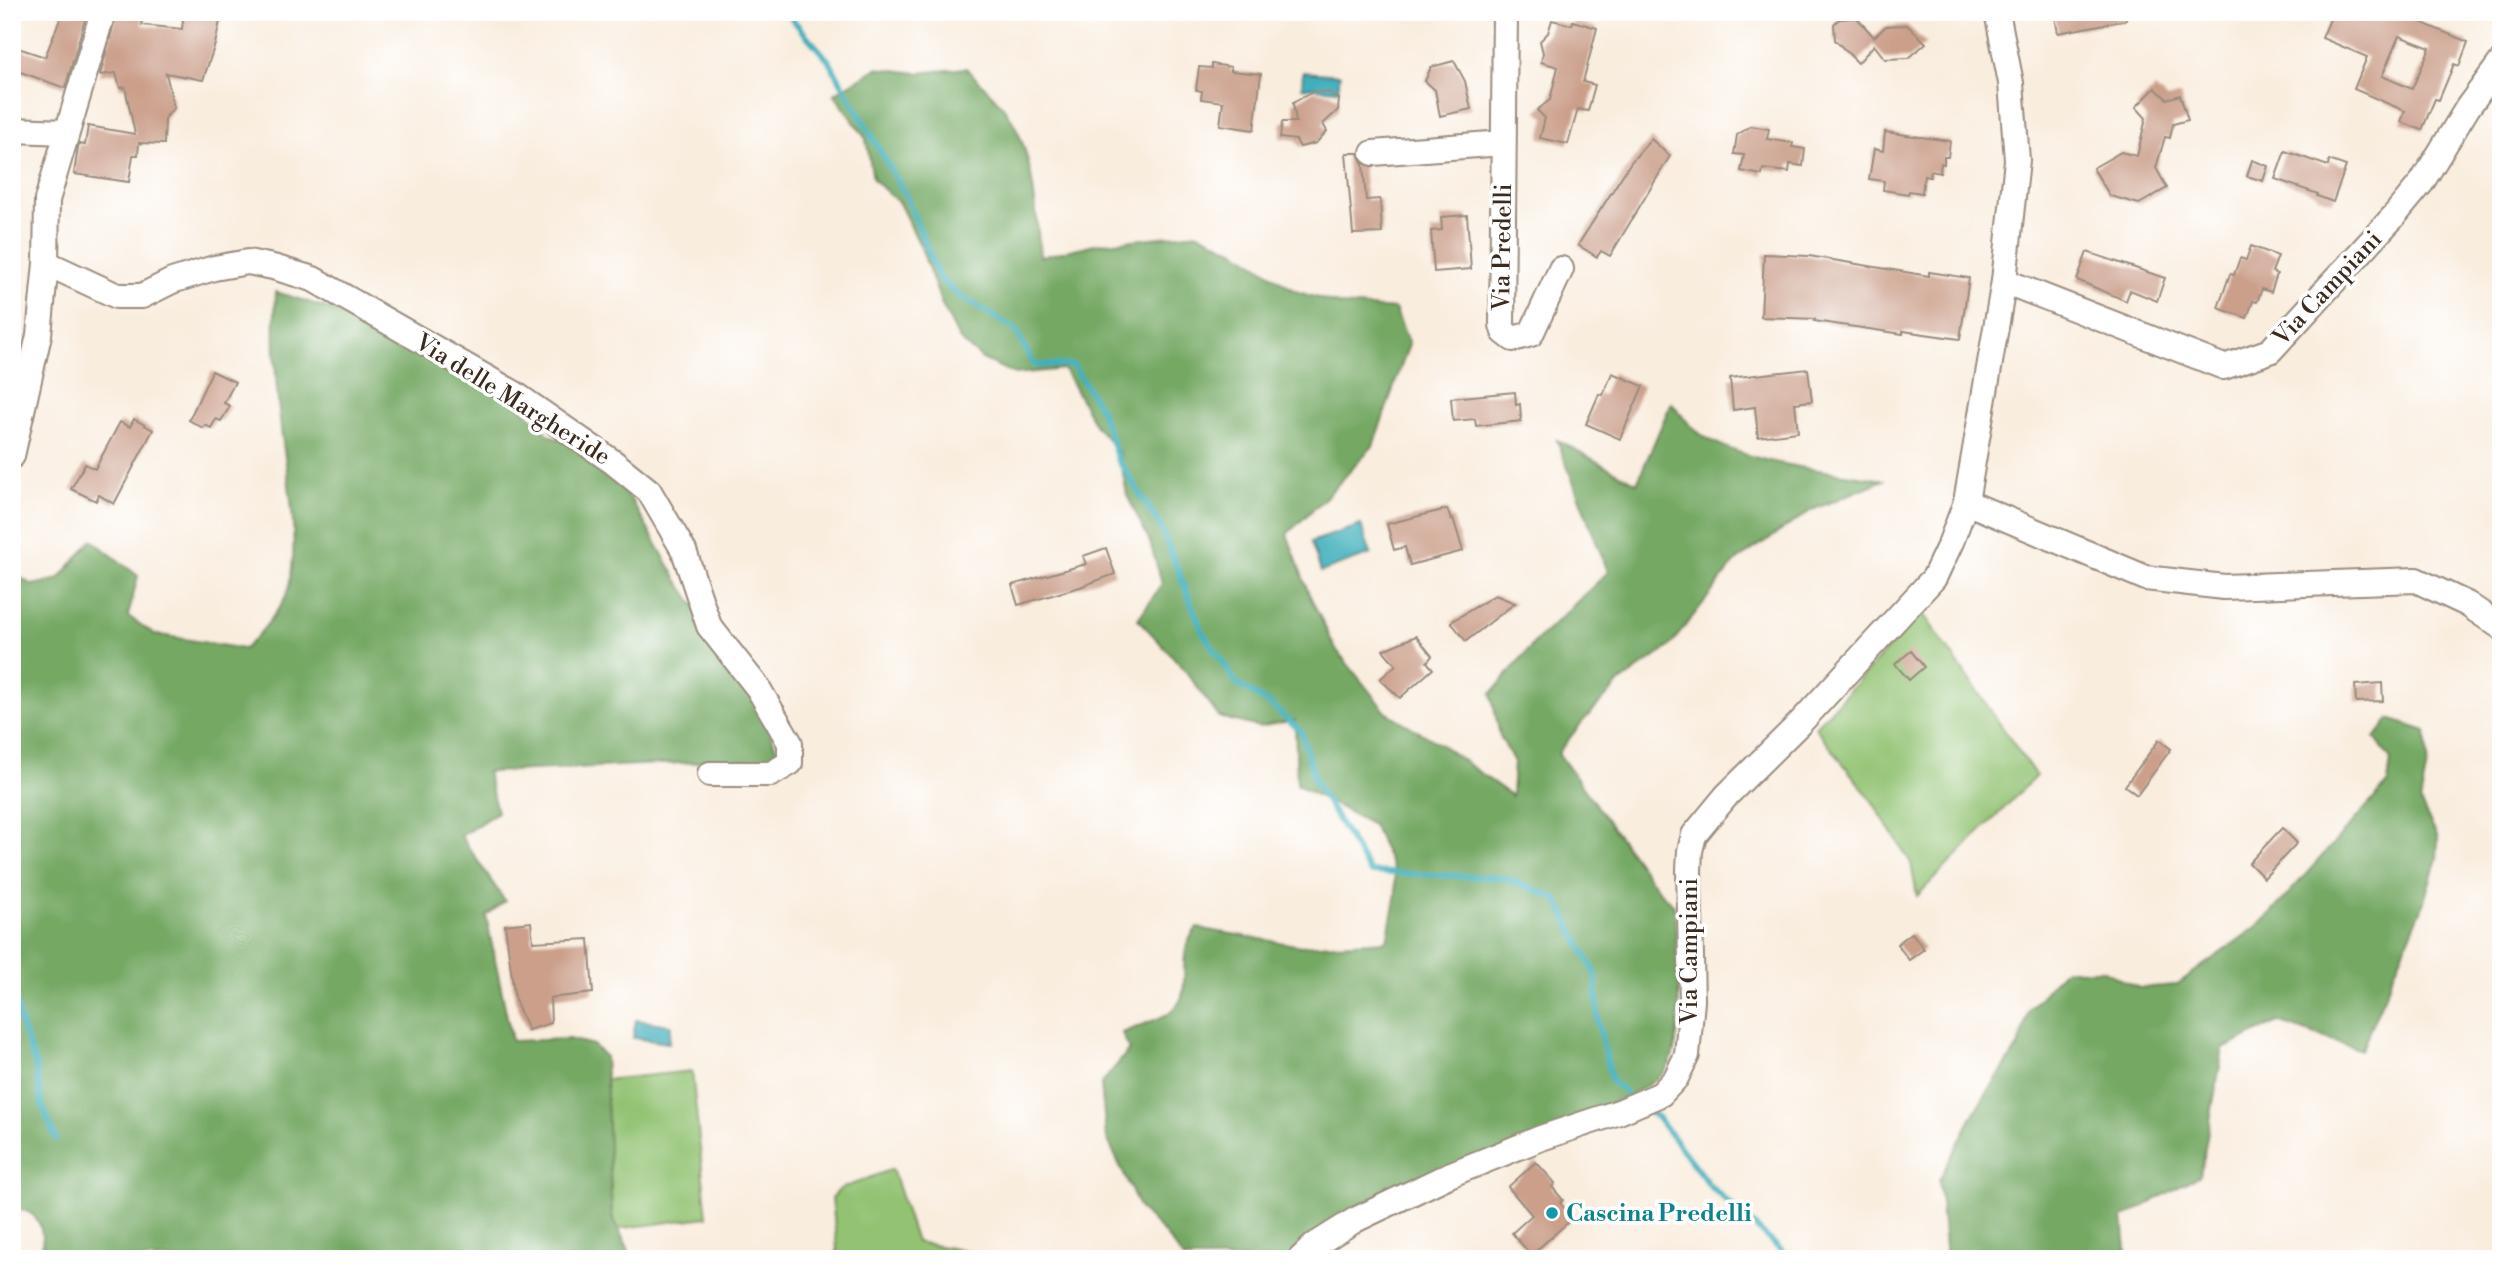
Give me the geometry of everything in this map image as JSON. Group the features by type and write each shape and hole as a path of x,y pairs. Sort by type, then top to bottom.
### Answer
{"street":[{"path":"12,456 39,335 46,263 47,200 103,12"},
{"name":"Via Predelli","path":"1504,12 1504,332 1513,339 1531,334 1561,269"},
{"name":"Via Campiani","path":"1300,1259 1315,1245 1355,1220 1437,1181 1661,1094 1676,1078 1687,1055 1692,1001 1689,851 1694,835 1727,795 1800,723 1934,578 1966,502 2004,281 2017,160 2011,83 1997,12"},
{"name":"Via Campiani","path":"2004,281 2224,367 2270,351 2422,182 2468,107 2501,62"},
{"path":"12,130 66,132"},
{"path":"1373,153 1503,143"},
{"name":"Via delle Margheride","path":"46,263 117,296 142,296 214,268 248,262 313,279 515,394 613,462 649,491 684,551 709,626 758,688 790,743 790,763 771,774 710,774"},
{"path":"1966,502 2146,578 2224,587 2416,580 2467,604 2501,627"}],"green space":[{"path":"877,68 918,73 966,68 999,102 1013,122 1027,159 1035,199 1040,257 1096,244 1198,233 1238,252 1295,291 1341,305 1395,309 1409,344 1373,446 1287,534 1309,594 1335,648 1386,712 1440,744 1512,796 1514,762 1500,736 1491,694 1534,643 1608,572 1557,440 1637,483 1671,403 1700,434 1746,455 1792,466 1884,480 1812,510 1736,561 1669,647 1619,683 1583,721 1558,753 1658,890 1674,905 1679,990 1677,1036 1667,1068 1656,1080 1290,1259 1184,1259 1164,1233 1140,1209 1106,1136 1101,1084 1129,1050 1122,1033 1163,1016 1180,1002 1186,950 1197,928 1301,946 1387,941 1396,893 1394,871 1373,825 1297,785 1295,720 1259,727 1219,717 1184,669 1138,619 1162,584 1150,542 1127,495 1119,452 1095,425 1064,369 1015,374 982,359 959,339 942,305 920,245 899,203 873,179 866,139 834,94"},
{"path":"276,292 347,314 393,334 506,392 549,435 610,463 676,578 753,692 780,757 764,767 703,762 487,772 497,812 461,836 505,901 486,916 512,1041 569,1039 593,1045 605,1056 612,1216 633,1259 33,1259 42,1252 41,1228 29,1212 12,1208 12,570 33,585 59,579 92,540 138,576 128,616 154,634 244,649 256,638 288,590 294,548 292,505 277,388"},
{"path":"1922,612 2036,776 1917,896 1911,863 1872,801 1815,727"},
{"path":"2389,719 2426,731 2428,759 2420,802 2438,838 2437,858 2422,908 2361,1050 2278,1022 2223,1049 2200,1175 2123,1218 2127,1259 1946,1259 1939,1180 1976,1109 2018,1047 2029,1010 2064,970 2102,970 2139,988 2176,985 2263,922 2388,783 2391,760 2375,738"},
{"path":"692,1071 707,1217 618,1229 612,1215 605,1080"},
{"path":"892,1169 916,1242 984,1254 983,1259 838,1259 832,1198 840,1189"}],"water":[{"path":"1303,72 1340,75 1338,90 1302,87"},
{"path":"1361,525 1371,554 1321,572 1311,542"},
{"path":"636,1020 671,1025 669,1043 633,1038"}],"building":[{"path":"63,12 87,12 65,88 12,69 12,46 45,57"},
{"path":"117,12 143,12 142,25 182,29 184,12 222,12 203,80 166,73 174,108 165,118 164,144 139,143 138,155 133,155 129,182 74,174 78,147 79,144 85,145 88,126 135,134 125,87 120,88 116,73 100,75"},
{"path":"2054,12 2125,12 2126,20 2058,33"},
{"path":"2333,12 2396,12 2468,42 2459,66 2454,64 2439,100 2435,99 2422,130 2401,122 2405,111 2354,89 2367,57 2322,38","holes":["2399,36 2430,48 2412,89 2382,76"]},
{"path":"1857,18 1874,37 1886,26 1907,25 1926,43 1909,58 1885,59 1874,45 1858,63 1835,40 1834,24 1839,19"},
{"path":"1552,20 1572,25 1573,21 1597,28 1583,82 1595,85 1588,111 1578,109 1568,144 1540,138 1545,118 1537,110 1550,100 1558,67 1541,62 1543,53 1540,41 1548,33"},
{"path":"1454,61 1465,81 1471,109 1440,116 1435,90 1425,81 1431,67"},
{"path":"1212,64 1231,67 1231,71 1261,74 1254,130 1220,125 1223,102 1201,99 1202,91 1196,90 1199,67 1212,68"},
{"path":"2155,88 2167,99 2180,95 2188,120 2173,124 2170,138 2165,137 2156,168 2167,188 2139,204 2110,196 2093,168 2121,152 2137,156 2146,118 2136,107"},
{"path":"1314,91 1330,93 1339,99 1338,110 1323,124 1327,131 1316,143 1300,147 1296,140 1280,138 1282,122 1296,122 1293,103"},
{"path":"1751,126 1769,129 1767,139 1793,143 1792,147 1805,149 1803,166 1790,164 1789,172 1763,169 1762,175 1741,171 1744,155 1734,154 1737,135"},
{"path":"1885,132 1950,141 1948,157 1944,157 1944,164 1941,163 1940,173 1931,171 1930,177 1924,176 1922,193 1883,190 1884,181 1869,179 1874,149 1883,151"},
{"path":"1651,139 1670,156 1610,256 1601,251 1597,257 1578,245 1631,162"},
{"path":"2285,151 2328,166 2329,160 2346,166 2333,202 2275,179"},
{"path":"1346,153 1358,153 1363,164 1366,200 1380,199 1382,233 1353,234"},
{"path":"2252,160 2268,166 2263,181 2247,176"},
{"path":"1467,215 1471,269 1434,272 1431,231 1442,230 1441,217"},
{"path":"2251,246 2278,256 2272,272 2277,274 2271,292 2262,289 2257,302 2253,301 2247,318 2218,308 2230,274 2234,275 2240,258 2246,260"},
{"path":"2087,252 2165,278 2157,301 2130,290 2126,301 2077,280"},
{"path":"1764,254 1809,256 1929,276 1929,272 1969,278 1960,339 1903,331 1903,334 1814,321 1815,319 1761,317"},
{"path":"1808,369 1812,401 1795,403 1798,432 1758,437 1755,407 1733,410 1730,378"},
{"path":"212,371 235,382 224,403 230,406 221,421 216,419 211,428 205,425 203,428 189,420"},
{"path":"1612,373 1643,386 1620,439 1586,424"},
{"path":"1515,392 1516,405 1520,404 1521,421 1476,426 1475,419 1453,421 1451,398"},
{"path":"134,419 153,430 114,504 99,495 96,501 71,489 85,464 95,469 120,422 130,427"},
{"path":"1447,509 1451,519 1453,518 1463,551 1410,565 1405,547 1394,550 1387,524"},
{"path":"1106,548 1115,574 1018,605 1012,585 1086,564 1083,556"},
{"path":"1495,595 1515,603 1466,641 1451,622"},
{"path":"1416,636 1432,656 1427,662 1433,669 1400,698 1380,679 1396,665 1383,650"},
{"path":"1911,651 1924,667 1909,680 1895,664"},
{"path":"2382,683 2383,701 2356,702 2355,685"},
{"path":"2159,740 2171,749 2137,795 2125,786"},
{"path":"2282,828 2297,843 2264,878 2249,863"},
{"path":"531,922 533,942 589,939 593,993 550,998 551,1023 528,1030 515,1000 505,925"},
{"path":"1912,933 1924,949 1909,960 1897,944"},
{"name":"Cascina Predelli","path":"1536,1162 1555,1183 1552,1187 1563,1200 1560,1203 1573,1218 1531,1255 1512,1233 1532,1215 1508,1187"}],"waterway":[{"path":"786,12 829,61 907,198 939,278 958,295 1015,329 1034,365 1073,365 1101,410 1118,460 1160,525 1203,633 1237,684 1271,705 1301,731 1316,784 1370,872 1505,878 1556,898 1596,975 1598,1022 1612,1082 1625,1092"},
{"path":"12,986 20,1021 35,1064 42,1105 56,1139"},
{"path":"1649,1112 1657,1117 1710,1186 1791,1259"}],"place":[{"name":"Cascina Predelli","path":"1552,1213"}]}
